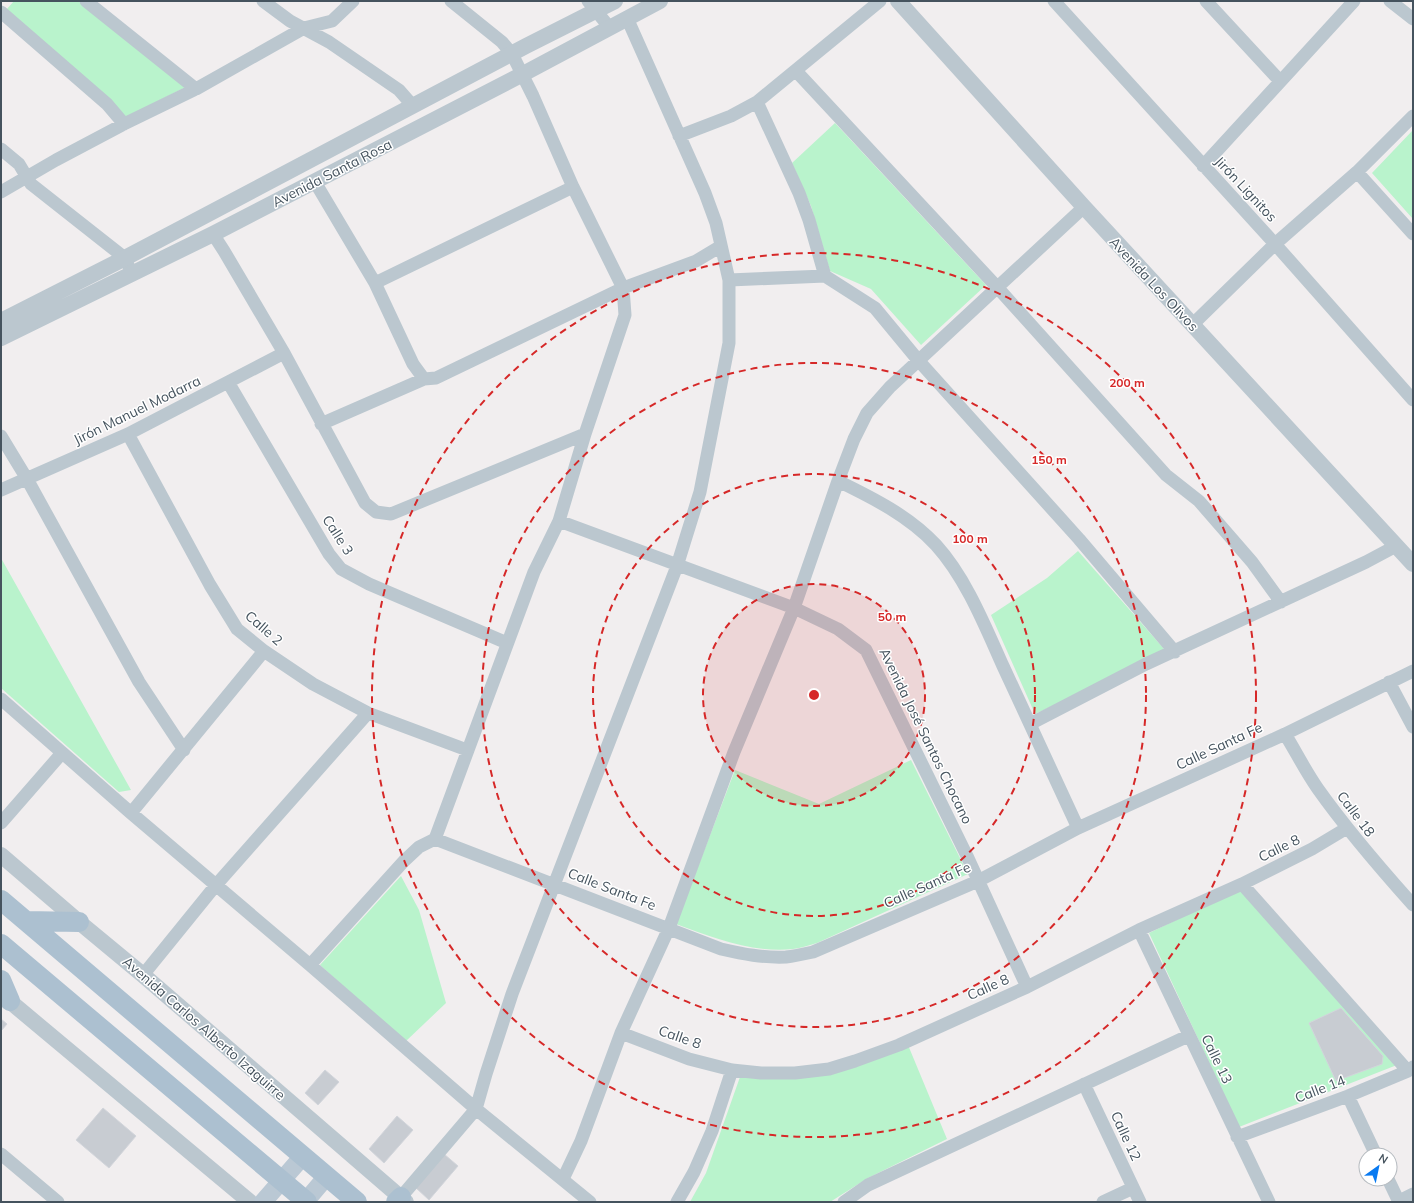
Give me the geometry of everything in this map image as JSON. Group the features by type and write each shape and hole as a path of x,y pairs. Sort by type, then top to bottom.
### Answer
{"main road":[{"path":"1,900 357,1202"},
{"path":"27,921 79,922"},
{"path":"1,944 306,1202 327,1176"},
{"path":"1,980 4,1000"},
{"path":"263,1202 304,1156"}],"street":[{"path":"86,1 196,89"},
{"path":"263,1 290,21 329,42 399,90 413,106"},
{"path":"1,192 124,124 196,89 304,28 332,20 353,1"},
{"path":"310,965 404,861 419,846 435,839 534,572 559,521 585,434 625,315 623,288 573,187 523,74 512,54 502,42 451,1"},
{"name":"Avenida Santa Rosa","path":"1,321 125,258 512,54 592,5 615,1"},
{"name":"Avenida Santa Rosa","path":"1,338 315,182 660,1"},
{"path":"679,136 730,116 757,102 880,1"},
{"name":"Avenida Los Olivos","path":"898,1 1084,207 1413,564"},
{"name":"Jirón Lignitos","path":"1054,1 1275,244 1413,400"},
{"path":"1206,1 1280,81"},
{"path":"1203,166 1354,1"},
{"path":"1390,1 1413,19"},
{"path":"592,5 610,28"},
{"path":"1,12 107,104 124,124"},
{"path":"401,1200 476,1109 512,994 678,566 700,492 729,343 729,280 716,223 705,193 627,18"},
{"path":"796,71 997,287 1166,475 1199,501 1252,562 1281,602"},
{"path":"757,102 799,193 809,220 825,276"},
{"path":"1192,325 1275,244 1357,172 1413,116"},
{"path":"1,149 19,164 31,184 125,258 131,274"},
{"path":"1357,172 1413,234"},
{"path":"315,182 375,283 413,364 424,379"},
{"path":"375,283 573,187"},
{"path":"563,1178 580,1141 621,1033 669,928 734,752 794,608 854,439 867,413 890,387 918,360 1084,207"},
{"path":"213,234 284,353 365,503 376,512 391,514 585,434"},
{"path":"322,424 424,379 436,378 623,288 696,261 721,246"},
{"path":"729,280 825,276 874,308 918,360 1079,539 1175,652"},
{"name":"Jirón Manuel Modarra","path":"1,490 128,434 284,353"},
{"name":"Calle 3","path":"228,382 329,554 341,569 370,584 508,643"},
{"name":"Calle 2","path":"128,434 210,585 237,629 264,651 312,684 368,713 467,750"},
{"path":"1,436 27,479 139,682 184,750"},
{"path":"838,481 870,496 894,510 936,545 955,570 978,611 1078,828"},
{"name":"Avenida José Santos Chocano","path":"559,521 794,608 838,629 866,650 978,881 1027,987"},
{"path":"1030,724 1146,664 1175,652 1366,562 1396,546"},
{"path":"131,813 264,651"},
{"name":"Calle Santa Fe","path":"435,839 728,950 747,955 786,957 813,952 978,881 1078,828 1285,734 1413,671"},
{"path":"1389,682 1413,727"},
{"path":"1,699 131,813 476,1109 563,1178 590,1202"},
{"path":"143,975 216,885 368,713"},
{"name":"Calle 18","path":"1285,734 1317,788 1356,841 1413,905"},
{"path":"1,823 62,753"},
{"name":"Calle 8","path":"621,1033 689,1059 732,1070 761,1073 795,1073 835,1067 900,1045 1027,987 1139,930 1242,884 1312,849 1347,828"},
{"name":"Avenida Carlos Alberto Izaguirre","path":"1,856 143,975 401,1200"},
{"path":"1242,884 1410,1069"},
{"name":"Calle 13","path":"1139,930 1268,1202"},
{"path":"4,1000 250,1202"},
{"path":"844,1202 868,1185 1188,1036"},
{"name":"Calle 14","path":"1237,1137 1348,1096 1410,1069"},
{"path":"677,1202 694,1172 709,1138 732,1070"},
{"name":"Calle 12","path":"1084,1084 1140,1202"},
{"path":"1348,1096 1372,1147"},
{"path":"1,1154 58,1202"},
{"path":"1392,1187 1399,1202 1413,1194"},
{"path":"1103,1202 1133,1188"}],"green space":[{"path":"14,1 78,1 186,87 126,117 6,10"},
{"path":"835,123 986,285 921,345 871,289 830,271 811,206 792,163"},
{"path":"1413,130 1413,219 1372,173"},
{"path":"1078,551 1165,650 1141,665 1035,714 991,615 1047,578"},
{"path":"1,558 131,790 119,792 1,688"},
{"path":"911,760 968,874 817,943 796,949 778,950 748,947 719,939 676,924 735,770 819,804"},
{"path":"401,876 419,910 446,1003 405,1042 320,965"},
{"path":"1241,889 1397,1065 1239,1127 1149,933"},
{"path":"908,1045 947,1139 868,1178 830,1202 690,1202 706,1173 740,1077 764,1079"}],"building":[{"path":"1341,1008 1383,1056 1382,1064 1336,1081 1309,1023"},
{"path":"1,1019 7,1024 1,1031"},
{"path":"325,1070 339,1082 318,1105 305,1093"},
{"path":"103,1108 136,1136 109,1168 76,1140"},
{"path":"397,1116 413,1130 384,1163 369,1149"},
{"path":"444,1154 458,1166 429,1200 415,1187"}]}
